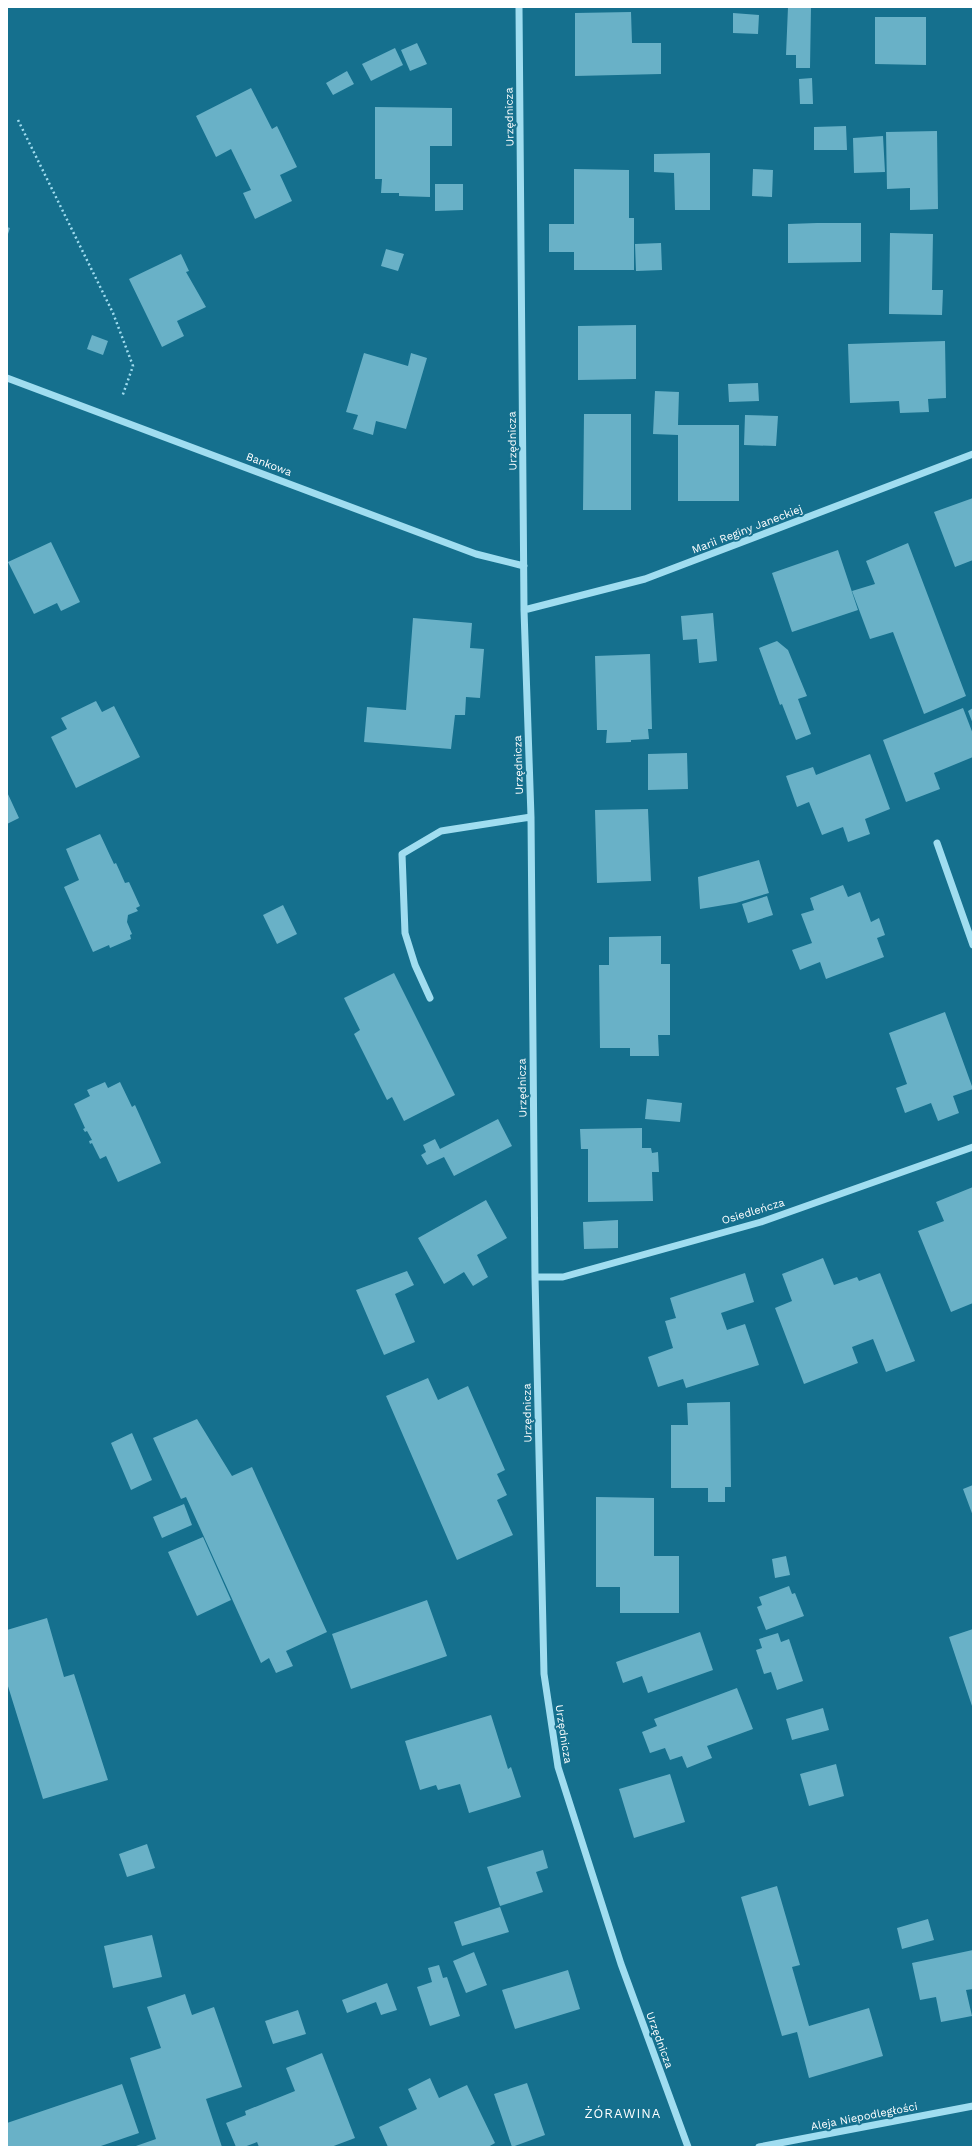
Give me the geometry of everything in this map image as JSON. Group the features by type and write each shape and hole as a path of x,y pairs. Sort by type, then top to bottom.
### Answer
{"street":[{"name":"Urzędnicza","path":"519,7 524,610 531,817 535,1277 544,1674 558,1767 621,1964 688,2147"},
{"name":"Bankowa","path":"7,378 476,554 524,566"},
{"name":"Marii Reginy Janeckiej","path":"524,610 645,579 973,454"},
{"path":"430,998 415,966 406,933 402,854 441,831 531,817"},
{"path":"937,843 973,945"},
{"name":"Osiedleńcza","path":"535,1277 563,1277 760,1222 973,1147"},
{"name":"Aleja Niepodległości","path":"759,2147 973,2106"}],"path":[{"path":"18,120 112,313 133,366 115,418"}],"building":[{"path":"788,7 811,7 810,68 796,68 796,55 786,55"},
{"path":"631,12 632,43 661,43 661,74 575,76 575,13"},
{"path":"733,13 759,15 758,34 733,33"},
{"path":"875,17 926,17 926,65 875,64"},
{"path":"417,43 427,64 410,71 401,50"},
{"path":"395,48 403,65 371,81 362,64"},
{"path":"347,71 354,84 333,95 326,83"},
{"path":"812,78 813,104 800,104 799,79"},
{"path":"251,88 272,129 277,126 297,167 280,175 292,201 255,219 243,193 251,190 231,149 216,157 196,116"},
{"path":"375,107 452,108 452,146 430,146 430,197 399,196 399,193 381,193 382,179 375,179"},
{"path":"846,126 847,150 814,150 814,127"},
{"path":"937,131 938,209 910,210 910,188 887,189 886,132"},
{"path":"883,136 885,172 854,173 853,138"},
{"path":"710,153 710,210 675,210 674,173 654,172 654,154"},
{"path":"574,169 629,170 629,218 634,218 634,270 574,270 574,252 549,252 549,224 574,224"},
{"path":"753,169 773,170 772,197 752,196"},
{"path":"435,184 463,184 463,210 435,211"},
{"path":"861,223 861,262 788,263 788,224"},
{"path":"7,227 10,228 7,237"},
{"path":"890,233 933,234 932,290 943,290 942,315 889,314"},
{"path":"661,243 662,270 636,271 635,244"},
{"path":"386,249 404,254 398,271 381,266"},
{"path":"181,254 189,271 186,272 206,307 177,321 184,336 162,347 129,279"},
{"path":"636,325 636,379 578,380 578,326"},
{"path":"92,335 108,341 103,355 87,349"},
{"path":"945,341 946,398 928,399 929,412 900,413 899,401 850,403 848,344"},
{"path":"364,353 408,366 411,353 427,358 406,429 376,421 373,435 353,429 358,415 346,412"},
{"path":"758,383 759,401 729,402 728,384"},
{"path":"655,391 679,392 678,425 739,425 739,501 678,501 678,435 653,434"},
{"path":"584,414 631,414 631,510 583,510"},
{"path":"745,415 778,416 776,446 744,445"},
{"path":"973,498 973,560 955,567 934,512"},
{"path":"51,542 80,602 61,611 57,603 34,614 8,562"},
{"path":"908,543 966,696 924,714 893,632 870,639 852,591 875,584 866,561"},
{"path":"838,550 858,610 792,632 772,573"},
{"path":"713,613 717,661 699,663 697,639 683,640 681,616"},
{"path":"413,618 472,623 470,648 484,649 480,698 466,697 465,715 455,715 451,749 364,742 367,707 406,710"},
{"path":"777,641 788,650 807,696 798,699 811,734 796,740 782,704 780,705 759,648"},
{"path":"650,654 652,729 648,729 649,739 631,740 631,742 606,743 607,730 597,730 595,656"},
{"path":"96,701 102,712 114,706 140,757 76,788 51,737 67,729 61,718"},
{"path":"963,708 973,734 973,757 934,773 940,789 906,802 883,740"},
{"path":"973,708 973,724 968,711"},
{"path":"687,753 688,789 648,790 648,754"},
{"path":"870,754 890,809 865,819 870,834 848,842 843,827 822,835 809,802 797,807 786,776 813,767 816,775"},
{"path":"7,792 19,818 7,824"},
{"path":"648,809 651,881 597,883 595,810"},
{"path":"100,834 114,864 116,863 125,883 129,882 140,906 136,908 138,911 128,915 127,922 132,934 130,935 131,939 110,948 109,945 93,952 64,887 79,880 66,849"},
{"path":"759,860 769,893 736,903 700,909 698,877"},
{"path":"843,885 848,897 860,892 871,922 879,918 885,935 877,938 884,957 826,979 820,962 800,970 792,950 812,943 801,914 814,910 810,898"},
{"path":"767,896 773,915 748,923 742,904"},
{"path":"283,905 297,934 277,944 263,915"},
{"path":"661,936 661,964 670,964 670,1035 658,1035 659,1056 630,1056 630,1048 600,1048 599,965 609,965 609,937"},
{"path":"394,973 455,1095 404,1121 392,1097 387,1100 354,1034 360,1030 344,998"},
{"path":"945,1012 973,1089 953,1096 959,1113 938,1121 931,1103 905,1113 896,1088 907,1084 889,1033"},
{"path":"105,1082 108,1088 120,1082 132,1107 135,1105 161,1163 118,1182 106,1156 100,1159 92,1143 90,1144 89,1141 92,1140 87,1131 85,1132 83,1129 85,1128 74,1104 90,1096 87,1090"},
{"path":"647,1099 682,1103 680,1122 645,1119"},
{"path":"498,1119 512,1146 454,1176 444,1157 427,1165 421,1155 426,1152 423,1145 435,1139 440,1149"},
{"path":"642,1128 642,1148 651,1148 652,1153 658,1152 659,1172 652,1172 653,1201 588,1202 588,1149 581,1149 580,1129"},
{"path":"973,1187 973,1303 951,1312 918,1231 944,1221 936,1202"},
{"path":"486,1200 507,1238 477,1255 488,1277 473,1286 464,1272 444,1284 418,1238"},
{"path":"618,1220 618,1248 584,1249 583,1222"},
{"path":"823,1258 834,1285 857,1277 859,1281 880,1273 915,1361 886,1372 873,1339 852,1347 858,1363 804,1384 775,1308 792,1301 782,1274"},
{"path":"407,1271 414,1285 395,1294 415,1342 384,1355 356,1290"},
{"path":"745,1273 754,1302 721,1313 727,1330 745,1324 759,1365 686,1388 683,1379 658,1387 648,1357 673,1348 665,1321 676,1318 670,1298"},
{"path":"428,1378 438,1400 468,1386 505,1470 497,1474 507,1495 497,1500 513,1535 457,1560 386,1396"},
{"path":"730,1402 731,1487 725,1487 725,1502 708,1502 708,1488 671,1488 671,1425 688,1425 687,1403"},
{"path":"197,1419 232,1476 252,1467 327,1632 286,1651 293,1666 276,1673 269,1658 261,1663 186,1497 181,1499 153,1438"},
{"path":"132,1433 152,1480 131,1490 111,1443"},
{"path":"973,1485 973,1516 963,1489"},
{"path":"596,1497 654,1498 654,1556 679,1556 679,1613 620,1613 620,1587 596,1587"},
{"path":"184,1504 192,1525 162,1538 153,1517"},
{"path":"203,1537 231,1600 197,1616 168,1552"},
{"path":"786,1556 790,1575 775,1578 772,1559"},
{"path":"789,1586 792,1594 795,1593 804,1616 766,1630 757,1607 762,1605 759,1597"},
{"path":"427,1600 447,1656 351,1689 332,1634"},
{"path":"47,1618 64,1677 74,1674 108,1780 43,1799 7,1683 7,1630"},
{"path":"973,1629 973,1709 949,1637"},
{"path":"700,1632 713,1670 648,1693 642,1676 623,1683 616,1662"},
{"path":"778,1633 781,1642 789,1639 803,1681 777,1690 771,1672 764,1674 756,1650 762,1648 759,1639"},
{"path":"737,1688 753,1729 707,1746 712,1758 687,1768 682,1756 670,1760 665,1748 650,1753 642,1732 657,1726 654,1719"},
{"path":"823,1708 829,1730 792,1740 786,1719"},
{"path":"491,1715 508,1769 511,1767 521,1797 469,1813 460,1784 438,1790 436,1785 420,1790 405,1741"},
{"path":"836,1764 844,1796 809,1806 800,1774"},
{"path":"670,1774 685,1822 634,1838 619,1789"},
{"path":"147,1844 155,1868 127,1877 119,1854"},
{"path":"543,1850 548,1868 536,1872 543,1892 500,1906 487,1867"},
{"path":"777,1886 800,1965 792,1967 809,2026 869,2008 883,2056 809,2078 797,2032 782,2036 741,1897"},
{"path":"500,1907 509,1932 462,1946 454,1922"},
{"path":"928,1919 934,1940 902,1949 897,1928"},
{"path":"152,1935 162,1977 113,1988 104,1946"},
{"path":"973,1950 973,1989 966,1990 972,2016 941,2022 936,1997 920,2000 912,1963"},
{"path":"474,1952 487,1985 466,1993 453,1961"},
{"path":"439,1965 443,1978 447,1977 460,2016 430,2026 417,1987 432,1982 428,1968"},
{"path":"568,1970 580,2009 515,2029 502,1990"},
{"path":"387,1983 397,2010 381,2015 376,2002 347,2013 342,2000"},
{"path":"185,1994 192,2015 214,2007 242,2087 206,2099 222,2147 133,2147 156,2139 130,2058 161,2048 147,2007"},
{"path":"298,2010 306,2034 273,2044 265,2021"},
{"path":"322,2053 355,2138 331,2147 259,2147 257,2142 244,2147 236,2147 226,2123 246,2115 245,2111 295,2091 286,2068"},
{"path":"430,2078 439,2098 467,2085 495,2143 488,2147 388,2147 379,2127 417,2109 408,2089"},
{"path":"527,2083 545,2135 512,2147 494,2094"},
{"path":"122,2084 139,2133 98,2147 7,2147 7,2123"}],"district":[{"name":"ŻÓRAWINA","path":"623,2113"}]}
